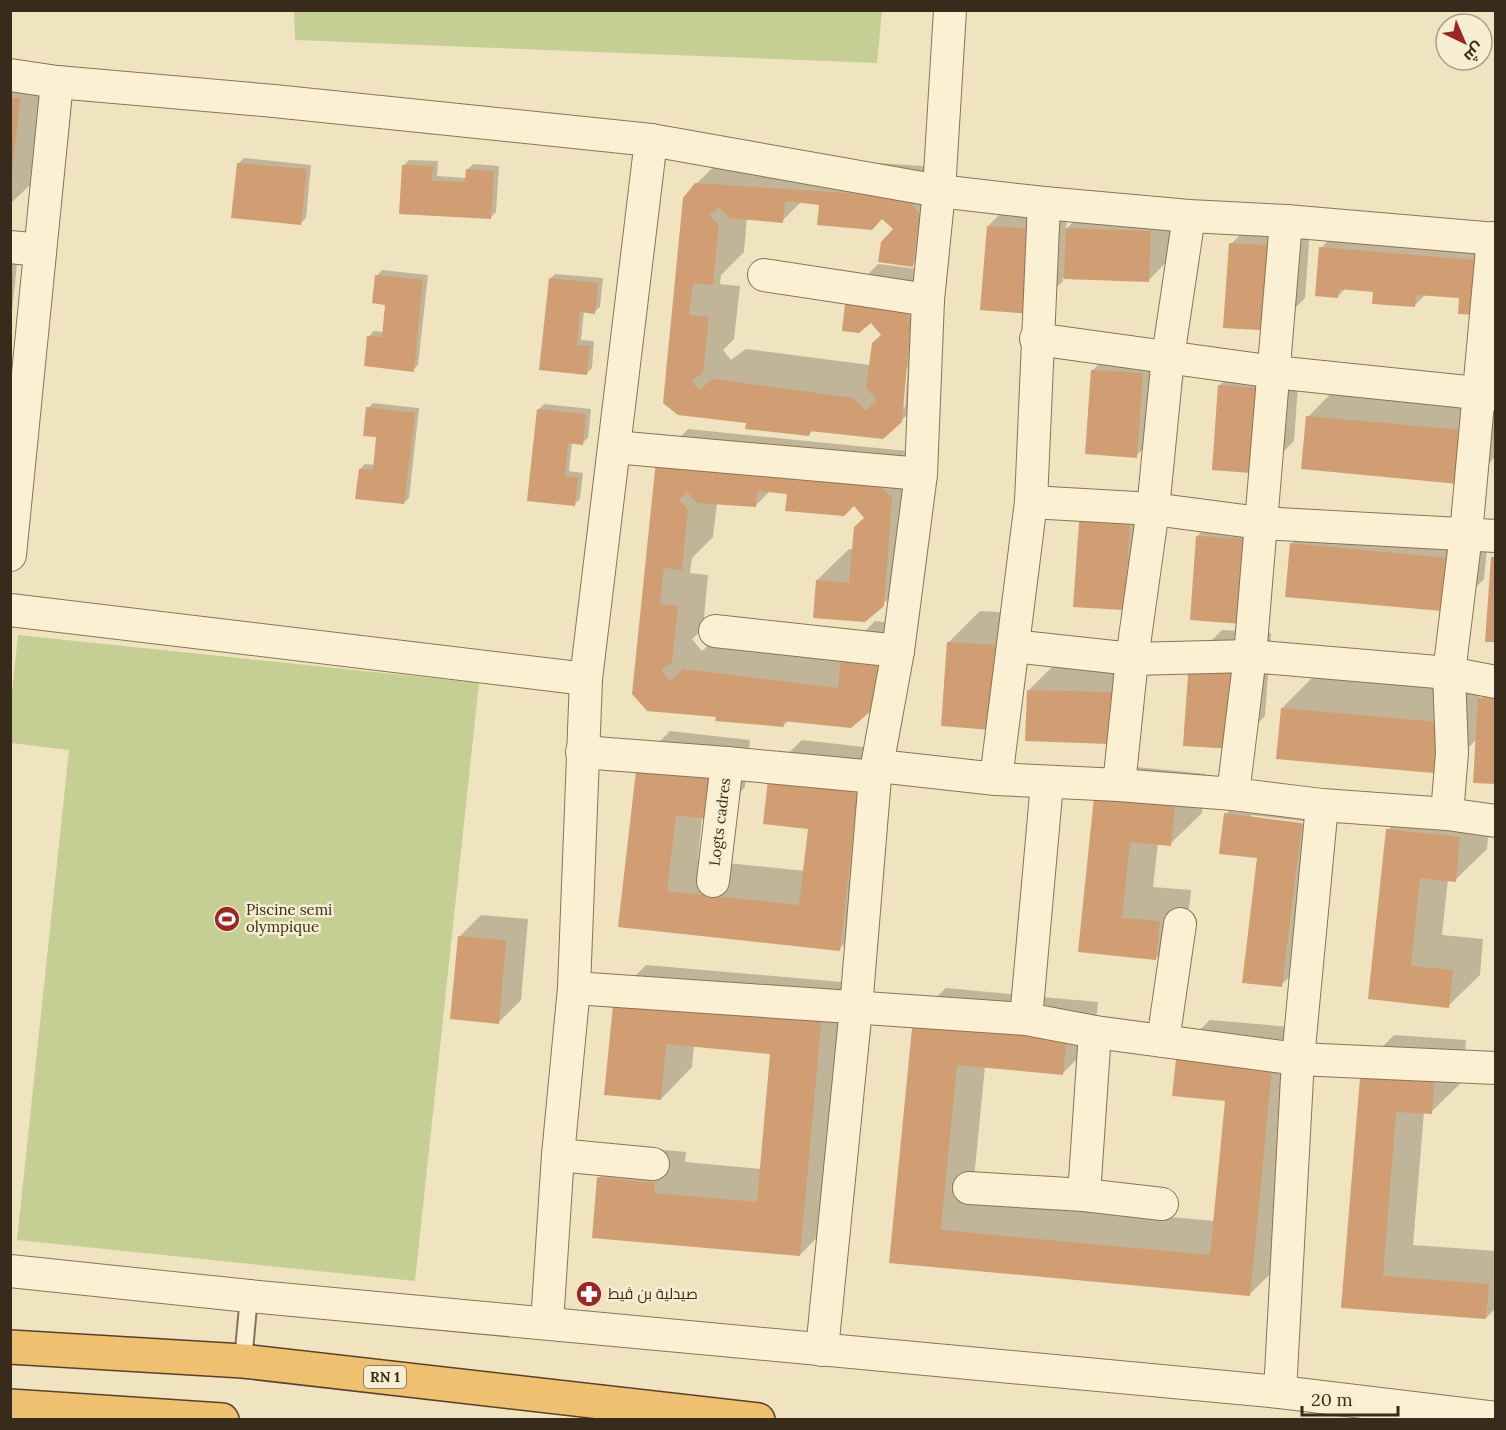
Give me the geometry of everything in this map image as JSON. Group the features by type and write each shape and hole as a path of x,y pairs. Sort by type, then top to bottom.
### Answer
{"highway":[{"name":"RN 1","path":"10,1347 243,1360 758,1419"},
{"path":"10,1406 222,1419"}],"street":[{"path":"822,1350 877,771 898,651 921,474 928,300 939,191 950,10"},
{"path":"10,75 57,82 274,101 651,140 939,191 1189,216 1286,221 1494,239 1481,535 1449,673 1452,753 1447,814"},
{"path":"11,552 26,249 57,82"},
{"path":"547,1323 558,1155 574,988 586,679 651,140"},
{"path":"996,779 1031,502 1036,339 1044,202"},
{"path":"1119,785 1132,659 1153,509 1168,357 1189,216"},
{"path":"1233,794 1250,656 1286,221"},
{"path":"765,275 928,300"},
{"path":"1036,339 1274,372 1487,394"},
{"path":"614,447 921,474"},
{"path":"1031,502 1153,509 1260,522 1481,535"},
{"path":"10,610 586,679"},
{"path":"715,632 898,651"},
{"path":"1013,646 1132,659 1250,656 1449,673 1496,682"},
{"path":"582,752 1047,783 1119,785 1233,794 1322,805 1447,814 1496,821"},
{"name":"Logts cadres","path":"712,881 727,763"},
{"path":"1026,1019 1047,783"},
{"path":"1280,1392 1298,1059 1322,805"},
{"path":"1163,1041 1180,924"},
{"path":"574,988 1026,1019 1095,1032 1298,1059 1496,1068"},
{"path":"1084,1195 1095,1032"},
{"path":"558,1155 653,1164"},
{"path":"969,1188 1084,1195 1162,1204"},
{"path":"10,1270 249,1296 1280,1392 1496,1418"}],"lane":[{"path":"243,1360 249,1296"}],"green space":[{"path":"294,10 882,11 877,63 295,40"},
{"path":"18,635 479,683 415,1281 17,1240 69,750 11,743 11,701"}],"building":[{"path":"10,97 20,98 12,174 10,174"},
{"path":"237,163 307,169 301,225 231,218"},
{"path":"402,165 433,166 432,181 465,182 466,169 494,171 491,219 399,214"},
{"path":"695,183 907,197 920,215 913,267 878,262 881,242 893,229 882,219 872,230 817,225 819,205 785,201 783,223 729,218 719,207 709,215 719,225 713,285 693,283 689,315 709,317 703,372 691,381 699,390 713,379 854,398 865,411 877,400 866,388 872,343 881,335 871,323 859,333 842,331 846,295 896,301 911,320 902,422 883,439 810,431 809,436 745,429 746,423 678,415 663,403 683,198"},
{"path":"987,226 1038,229 1032,314 980,310"},
{"path":"1066,228 1151,231 1149,282 1064,279"},
{"path":"1229,243 1280,246 1275,331 1223,328"},
{"path":"1319,247 1486,261 1481,315 1458,314 1459,298 1416,295 1415,307 1372,304 1373,292 1339,289 1338,298 1315,296"},
{"path":"375,275 423,280 414,372 364,366 367,336 382,337 385,305 372,303"},
{"path":"549,278 598,283 595,314 580,312 577,345 590,346 587,375 539,370"},
{"path":"1091,370 1143,373 1137,458 1085,454"},
{"path":"1218,385 1269,389 1263,474 1212,470"},
{"path":"366,407 415,413 404,504 355,499 359,469 373,470 376,437 363,436"},
{"path":"537,409 586,414 583,445 568,443 565,476 578,478 575,506 527,501"},
{"path":"1306,416 1474,431 1469,485 1301,469"},
{"path":"656,460 875,481 892,498 884,606 865,622 813,618 816,580 849,583 854,527 864,518 854,506 844,516 785,511 787,494 757,491 756,507 697,503 687,492 679,500 688,510 682,570 664,568 660,604 678,606 672,662 661,670 670,681 683,669 838,688 842,652 879,656 871,711 851,728 783,721 784,727 715,721 716,717 647,711 632,694"},
{"path":"1079,522 1130,525 1124,610 1073,607"},
{"path":"1196,536 1247,539 1242,624 1190,620"},
{"path":"1290,543 1458,559 1453,612 1285,597"},
{"path":"1491,557 1496,557 1496,642 1485,642"},
{"path":"947,642 998,645 992,730 941,726"},
{"path":"1189,661 1240,664 1234,749 1183,746"},
{"path":"1027,690 1112,692 1110,744 1025,741"},
{"path":"1478,698 1496,699 1496,784 1473,783"},
{"path":"1281,708 1449,723 1444,774 1276,759"},
{"path":"637,762 719,771 714,820 676,815 667,891 799,905 808,829 763,824 769,771 859,781 840,951 618,927"},
{"path":"1094,797 1175,805 1171,846 1130,842 1122,918 1160,921 1156,960 1078,952"},
{"path":"1224,813 1302,823 1282,987 1242,983 1257,858 1219,854"},
{"path":"1386,829 1460,837 1456,882 1420,878 1411,966 1453,970 1449,1008 1368,999"},
{"path":"458,936 506,940 499,1024 450,1019"},
{"path":"614,996 822,1014 800,1256 592,1238 597,1177 655,1183 654,1193 757,1202 770,1054 666,1044 661,1100 604,1095"},
{"path":"913,1018 1067,1032 1063,1075 957,1065 941,1230 1210,1255 1225,1101 1172,1096 1177,1050 1273,1059 1250,1296 889,1263"},
{"path":"1361,1066 1435,1071 1432,1114 1396,1112 1383,1276 1489,1284 1486,1319 1341,1308"}],"place":[{"name":"Piscine semi olympique","path":"227,919"},
{"name":"صيدلية بن ڤيط","path":"589,1294"}]}
